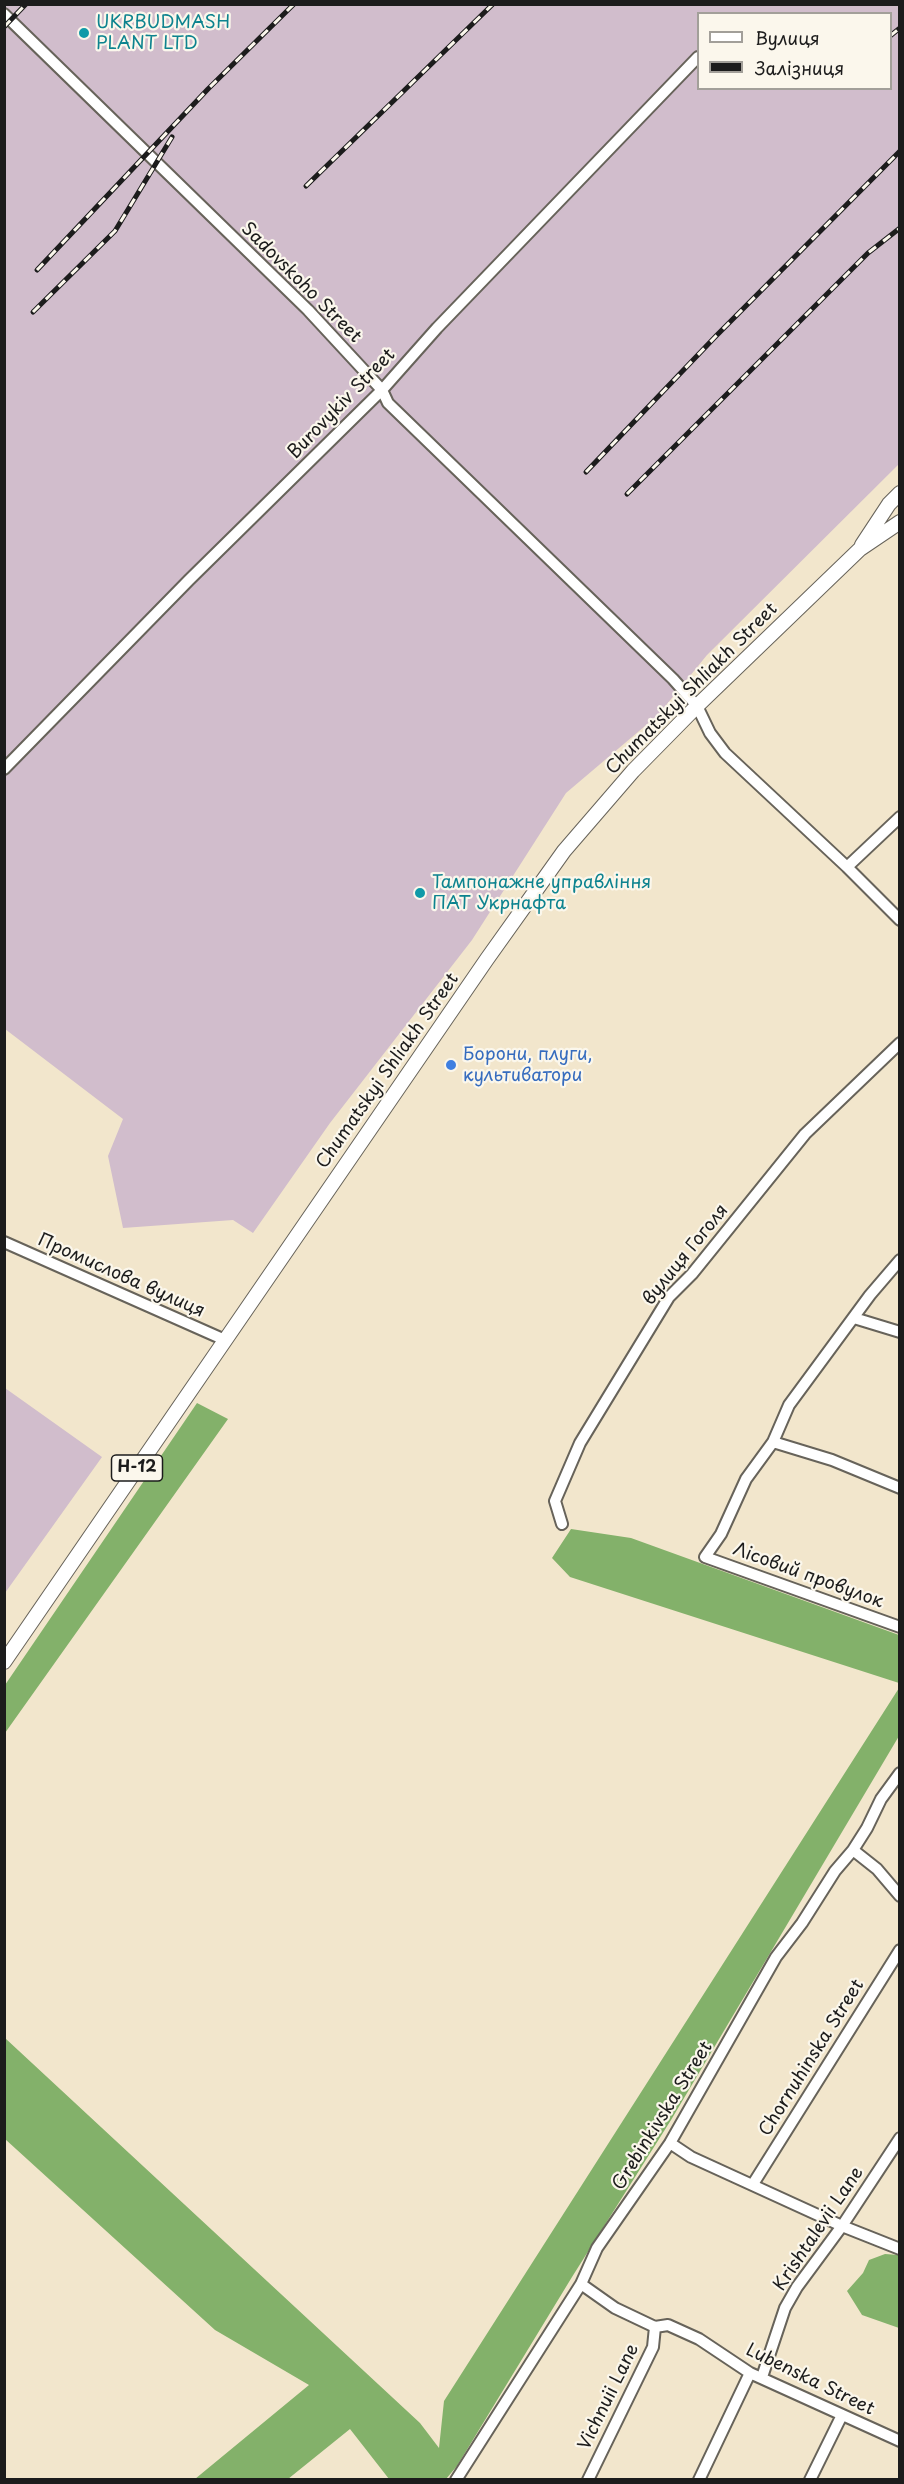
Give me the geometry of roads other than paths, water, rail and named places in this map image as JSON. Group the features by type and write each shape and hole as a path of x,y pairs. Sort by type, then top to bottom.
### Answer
{"main road":[{"name":"Chumatskyi Shliakh Street","path":"860,549 889,504 900,493"},
{"name":"Chumatskyi Shliakh Street","path":"4,1662 481,968 564,851 633,771 697,706 860,549 900,522"}],"street":[{"name":"Sadovskoho Street","path":"4,14 308,310 382,390 388,404 657,663 697,706 710,733 725,753 900,920"},
{"name":"Burovykiv Street","path":"4,769 189,580 382,390 437,328 697,59"},
{"path":"847,867 900,817"},
{"name":"вулиця Гоголя","path":"562,1524 555,1501 580,1443 669,1297 692,1274 805,1134 900,1043"},
{"name":"Промислова вулиця","path":"4,1242 225,1340"},
{"path":"900,1260 789,1405 773,1442 832,1460 900,1488"},
{"path":"854,1318 900,1332"},
{"name":"Лісовий провулок","path":"773,1442 746,1479 721,1534 705,1557 900,1627"},
{"name":"Grebinkivska Street","path":"456,2480 581,2284 597,2248 670,2143 776,1957 802,1923 835,1871 854,1850 881,1799 900,1773"},
{"path":"854,1850 877,1869 900,1896"},
{"name":"Chornuhinska Street","path":"753,2184 900,1950"},
{"name":"Krishtalevii Lane","path":"762,2377 785,2308 797,2287 842,2226 900,2138"},
{"path":"670,2143 692,2157 842,2226 900,2248"},
{"name":"Lubenska Street","path":"581,2284 615,2308 655,2327 668,2325 699,2339 750,2373 900,2441"},
{"name":"Vichnuii Lane","path":"588,2480 653,2347 655,2327"},
{"path":"699,2480 750,2373"},
{"path":"810,2480 842,2415"}],"railway":[{"path":"4,27 26,4"},
{"path":"37,270 208,89 294,4"},
{"path":"306,186 493,4"},
{"path":"892,34 900,28"},
{"path":"33,312 115,231 172,137"},
{"path":"586,472 716,336 900,151"},
{"path":"627,494 868,253 900,228"}],"place":[{"name":"UKRBUDMASH PLANT LTD","path":"84,33"},
{"name":"Тампонажне управління ПАТ Укрнафта","path":"420,893"},
{"name":"Борони, плуги, культиватори","path":"451,1065"}]}
